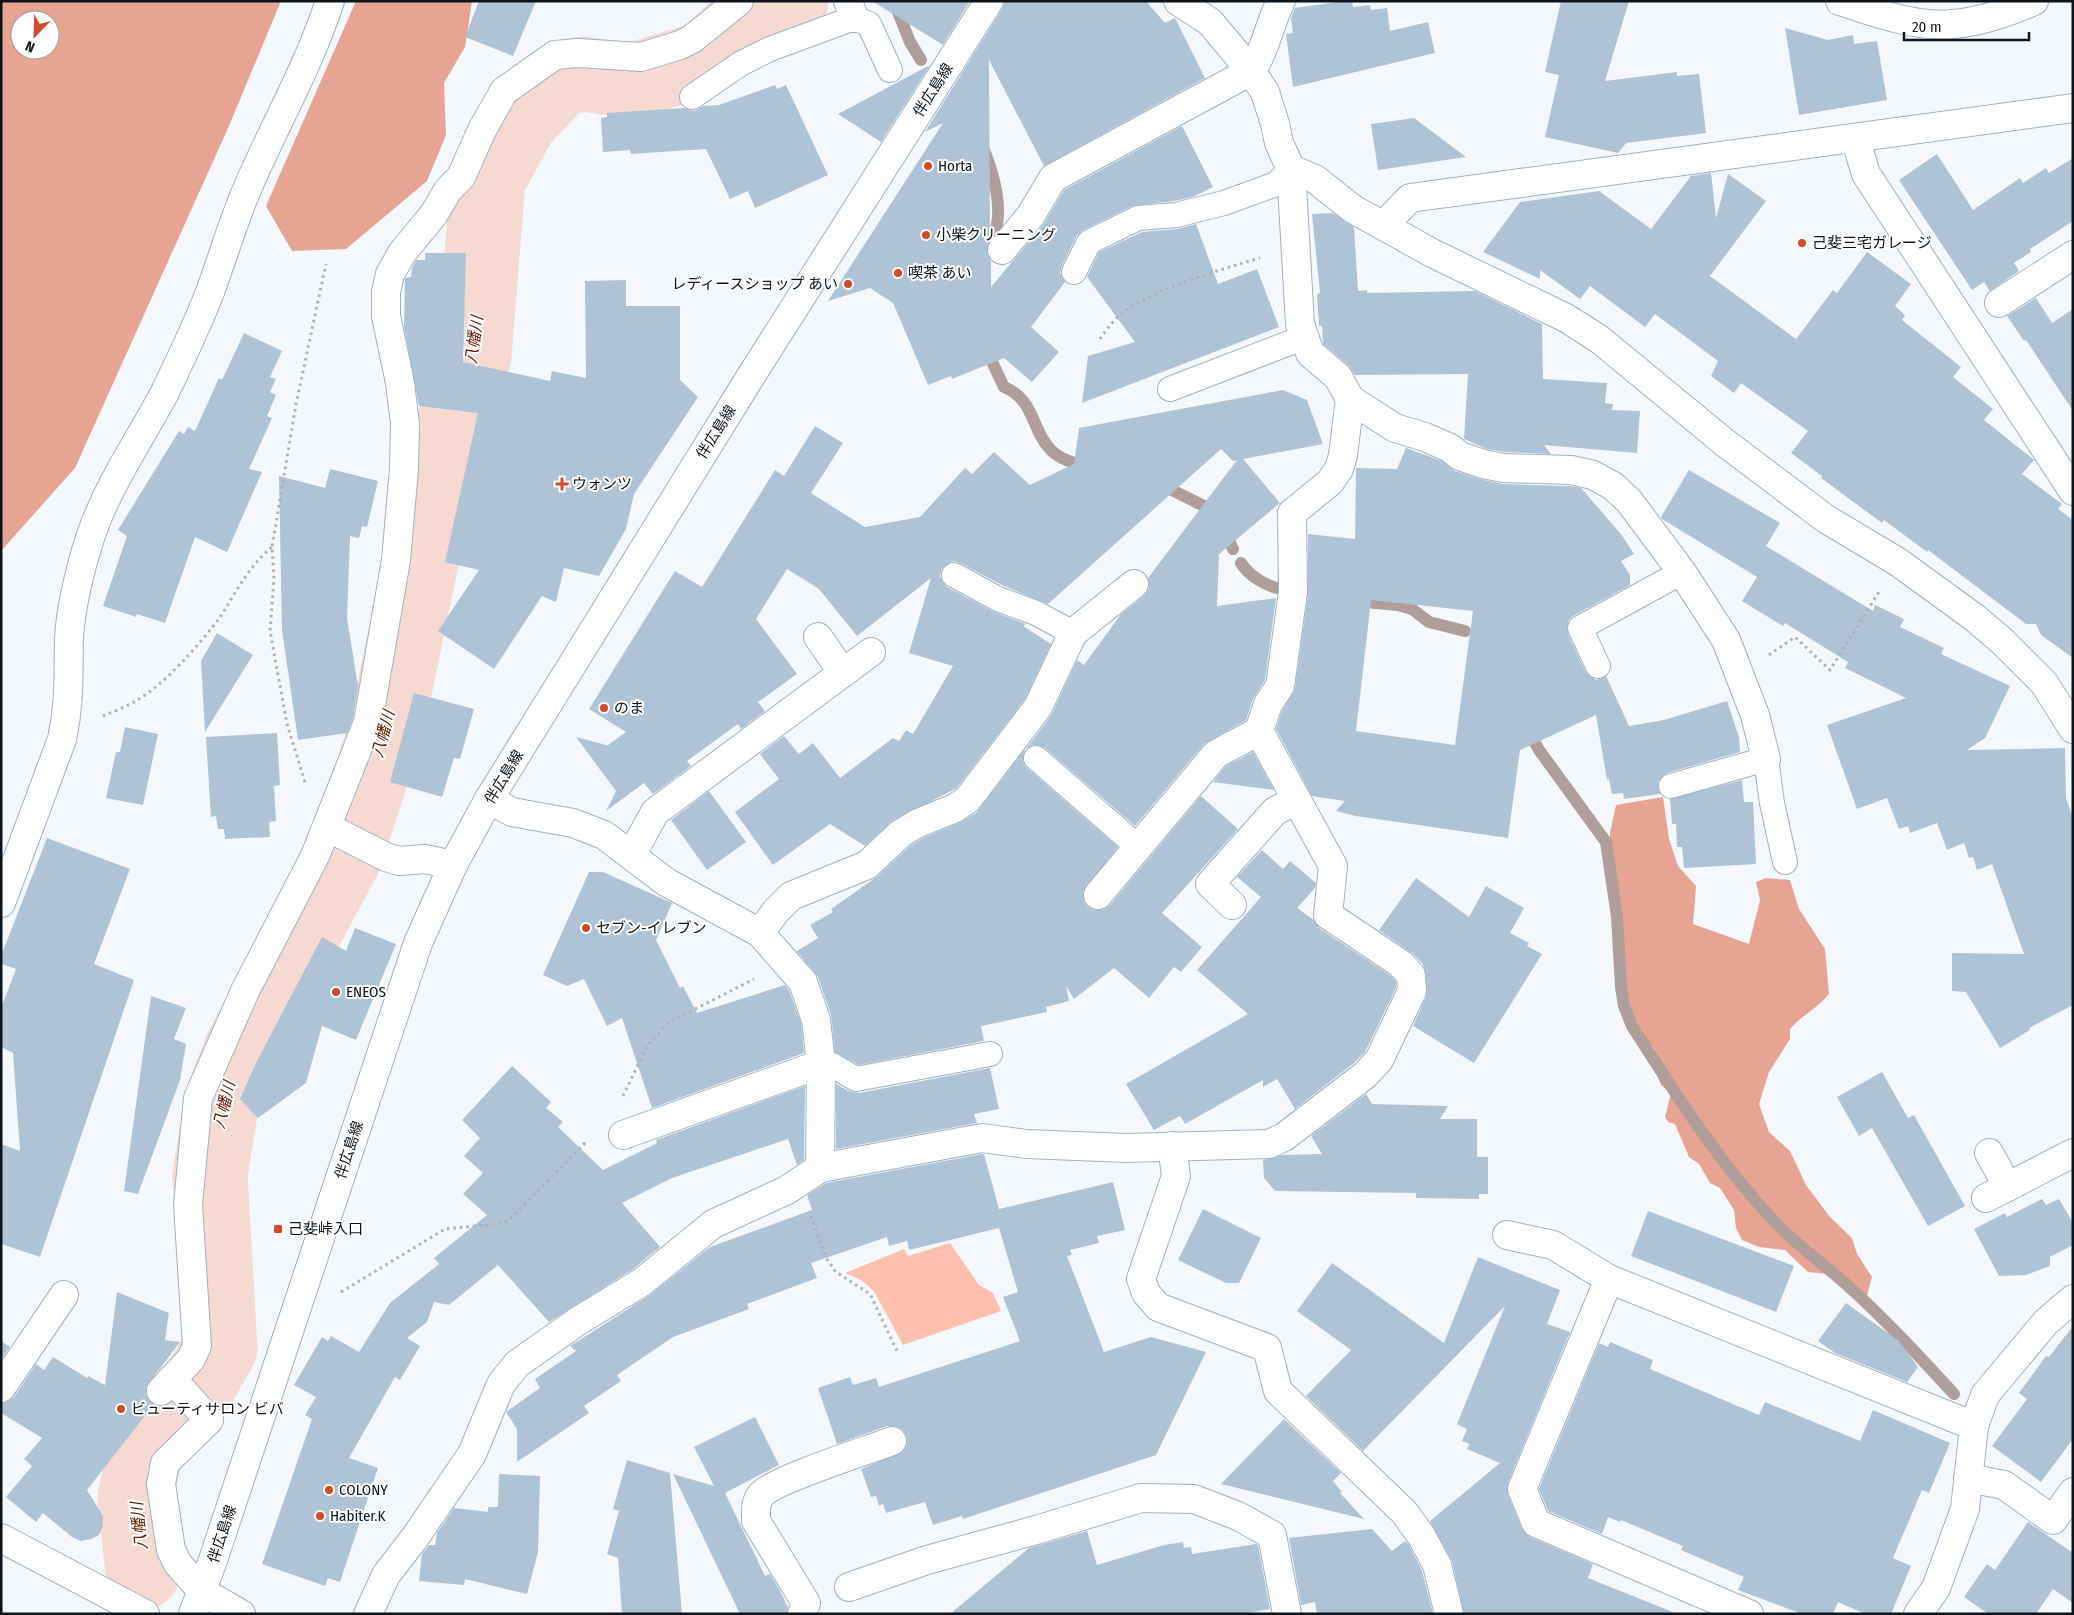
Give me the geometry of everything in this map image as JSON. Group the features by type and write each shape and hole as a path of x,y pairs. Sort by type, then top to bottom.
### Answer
{"street":[{"path":"1,903 62,739 68,712 70,683 69,639 72,615 76,593 95,524 126,459 163,394 210,294 247,188 305,68 330,1"},
{"path":"241,1614 198,1603 171,1550 161,1484 164,1463 209,1420 170,1385 191,1359 197,1346 188,1205 198,1098 245,990 315,856 331,830 368,722 396,560 404,468 404,424 400,383 386,316 386,292 390,274 402,253 434,214 448,190 462,177 482,130 504,91 555,55 578,53 641,57 680,45 692,38 739,1"},
{"name":"伴広島線","path":"198,1603 418,943 453,865 490,799 746,384 989,1"},
{"path":"1178,1 1210,22 1251,70 1265,92 1279,143 1291,169 1300,324 1310,353 1338,377 1350,400 1395,428 1425,437 1450,448 1460,456 1483,464 1503,468 1571,470 1593,475 1613,486 1628,501 1682,572 1726,640 1755,715 1766,759"},
{"path":"1002,250 1031,215 1053,178 1251,70 1262,56 1273,16 1281,1"},
{"path":"1840,1 1875,13 1915,12 1951,25 2002,15 2034,1"},
{"path":"1384,225 1410,198 2073,108"},
{"path":"1855,138 1866,174 2073,490"},
{"path":"1291,169 1316,179 1353,208 1432,253 1558,313 1600,339 1724,442 1818,513 1898,562 1975,618 2002,641 2044,683 2073,730"},
{"path":"1999,303 2073,255"},
{"path":"1098,895 1216,754 1259,731 1268,704 1280,686 1293,592 1292,513 1330,482 1339,469 1343,454 1350,400"},
{"path":"760,933 776,911 791,896 867,865 900,834 916,824 954,808 968,799 1038,707 1073,633 1134,584"},
{"path":"818,637 843,672"},
{"path":"632,854 655,812 871,652"},
{"path":"368,1614 386,1575 416,1536 472,1454 501,1384 518,1364 578,1321 642,1282 713,1224 809,1176 982,1138 1027,1144 1126,1148 1269,1144 1284,1137 1365,1075 1379,1060 1412,991 1411,975 1401,964 1328,915 1333,866 1259,731"},
{"path":"490,799 512,812 573,823 604,835 632,854 666,882 760,933 803,982 813,1013 820,1064 809,1176"},
{"path":"1232,905 1210,884 1275,811 1297,800"},
{"path":"331,830 365,848 399,861 425,859 453,865"},
{"path":"623,1135 820,1064"},
{"path":"1172,1146 1176,1176 1141,1279 1146,1293 1158,1307 1267,1348 1278,1391 1404,1512 1422,1536 1437,1565 1449,1614"},
{"path":"1988,1153 1997,1192 2073,1153"},
{"path":"1507,1235 1553,1245 1609,1279 1974,1426"},
{"path":"1609,1279 1522,1489 1536,1523 1749,1614"},
{"path":"1,1388 64,1295"},
{"path":"1918,1614 1936,1588 1952,1549 1965,1509 1974,1426 1985,1395 2046,1322 2073,1299"},
{"path":"802,1614 806,1603 756,1521 755,1506 758,1500 762,1494 792,1478 892,1441"},
{"path":"1968,1478 2004,1485 2053,1520 2073,1492"},
{"path":"849,1587 928,1560 1141,1498 1194,1499 1238,1516 1272,1535 1287,1614"},
{"path":"1,1538 145,1614"}],"lane":[{"path":"692,97 740,64 851,9 869,24 890,70"},
{"path":"1074,272 1089,242 1138,218 1176,215 1224,203 1276,184 1291,169"},
{"path":"1170,389 1305,337"},
{"path":"1598,666 1580,628 1682,572"},
{"path":"954,575 998,599 1036,613 1073,633"},
{"path":"1036,758 1138,847"},
{"path":"1671,786 1766,759 1775,822 1785,862"},
{"path":"820,1064 832,1065 856,1079 990,1054"}],"path":[{"path":"1100,339 1121,314 1144,300 1214,272 1296,248"},
{"path":"326,264 296,404 272,547 274,578 270,631 286,724 297,762 321,820 331,830"},
{"path":"62,739 95,720 137,701 155,688 177,667 219,618 240,581 256,560 272,547"},
{"path":"1740,674 1795,638 1830,670 1898,562"},
{"path":"620,1101 640,1065 647,1046 668,1023 786,962"},
{"path":"295,1311 318,1307 445,1229 497,1224 508,1221 590,1139"},
{"path":"809,1176 827,1259 836,1272 870,1294 897,1351"}],"shaded area":[{"path":"1,1 281,1 229,126 75,468 1,551"},
{"path":"356,1 472,1 465,47 444,83 446,135 427,181 346,249 292,251 266,206"},
{"path":"1663,797 1669,839 1678,866 1696,886 1693,924 1749,944 1760,900 1756,882 1766,878 1790,880 1799,909 1825,949 1829,994 1790,1029 1790,1039 1769,1072 1759,1104 1769,1132 1790,1151 1806,1185 1830,1217 1852,1238 1857,1254 1872,1277 1867,1296 1860,1303 1828,1274 1808,1272 1785,1250 1759,1247 1742,1240 1736,1228 1734,1210 1720,1188 1710,1183 1699,1164 1689,1157 1675,1124 1668,1122 1665,1117 1671,1093 1661,1085 1656,1073 1661,1064 1654,1048 1644,1039 1634,1020 1625,986 1622,929 1610,841 1616,805"},
{"path":"950,1243 979,1285 993,1293 1001,1311 903,1345 874,1291 861,1280 845,1273 904,1249 908,1256"}],"building":[{"path":"479,1 536,1 513,56 465,37"},
{"path":"872,1 970,1 943,45"},
{"path":"1005,1 1146,1 1165,23 1175,18 1205,78 1044,166 989,60 990,239 987,248 991,260 991,287 1043,225 1064,190 1182,126 1213,187 1193,197 1132,206 1083,230 1077,235 1060,273 1065,282 1031,327 1059,352 1032,382 1004,358 952,379 951,376 928,385 893,303 870,288 828,301 943,123 925,132 1002,9"},
{"path":"1352,1 1353,7 1370,5 1371,10 1387,8 1390,31 1428,22 1435,53 1293,87 1286,34 1293,33 1291,18 1295,8"},
{"path":"1561,1 1629,1 1605,81 1677,72 1677,76 1699,74 1706,133 1626,143 1618,153 1545,137 1559,75 1545,72"},
{"path":"1785,28 1828,40 1853,35 1854,44 1877,41 1887,100 1799,115"},
{"path":"930,65 881,142 838,114"},
{"path":"775,85 777,89 786,85 828,175 755,208 748,191 730,199 706,149 631,154 630,150 603,152 601,118 607,117 607,113 684,108 694,111 703,106 719,105"},
{"path":"1414,118 1466,157 1378,170 1371,124"},
{"path":"1937,154 1973,210 2020,178 2023,183 2046,168 2049,173 2073,158 2073,221 2030,249 2031,252 2014,263 2019,271 1990,291 1984,282 1972,290 1899,180"},
{"path":"1711,173 1716,218 1728,174 1766,201 1710,276 1796,339 1833,290 1837,293 1867,252 1911,284 1895,306 1905,315 1902,320 1961,367 1953,377 1993,409 1984,420 2034,460 2022,474 2062,504 2058,509 2073,520 2073,658 2041,635 2036,624 2026,624 1928,550 1927,552 1884,520 1882,523 1821,478 1822,476 1791,453 1808,431 1741,383 1734,393 1711,376 1718,361 1655,314 1645,327 1590,286 1580,299 1540,270 1540,279 1483,252 1520,202 1599,191 1651,229 1691,176"},
{"path":"1333,213 1354,227 1358,291 1367,290 1367,293 1475,291 1542,324 1543,379 1607,383 1605,403 1613,404 1612,410 1640,411 1637,453 1544,445 1551,454 1505,452 1487,449 1464,439 1468,374 1355,375 1348,365 1323,344 1322,326 1319,326 1317,294 1320,293 1312,214"},
{"path":"1196,224 1218,284 1257,269 1279,327 1082,403 1088,356 1135,342 1087,277 1099,252 1142,232 1177,229"},
{"path":"425,253 466,253 463,362 550,381 552,371 586,378 585,281 626,280 626,306 680,306 680,380 698,397 634,494 626,529 599,576 564,568 556,602 542,596 494,669 438,631 479,570 445,562 478,413 419,406 404,327 405,278 411,277 412,268 416,260 425,260"},
{"path":"2036,298 2052,323 2073,309 2073,411 2026,340 2024,341 2007,316"},
{"path":"244,333 282,351 270,377 276,379 270,392 276,395 267,416 272,418 249,469 262,472 227,552 195,537 165,623 137,614 136,617 103,606 127,536 118,530 179,431 184,434 188,427 195,431 219,378 222,380"},
{"path":"1283,390 1307,400 1323,444 1243,459 1280,503 1219,554 1217,606 1276,598 1265,680 1253,699 1246,720 1204,744 1135,826 1045,748 1032,745 1026,749 1052,714 1077,660 1084,665 1121,614 1144,596 1149,589 1148,578 1237,460 1233,461 1221,449 1048,604 1004,586 960,563 953,561 942,568 940,576 947,587 992,611 1026,624 1023,626 1051,644 1025,699 957,788 892,821 865,846 830,824 773,865 735,812 779,779 760,754 784,736 799,754 813,743 840,778 893,738 899,741 906,730 913,734 953,666 909,653 931,578 857,636 819,589 787,569 756,619 797,674 758,702 765,711 741,729 738,724 687,761 691,766 653,794 644,783 606,811 616,791 576,737 610,746 608,745 626,732 589,709 675,571 702,587 775,470 784,476 815,426 843,443 811,493 865,527 920,517 965,468 972,474 994,452 1030,485 1074,464 1079,428"},
{"path":"1406,448 1442,461 1455,471 1480,479 1502,484 1581,488 1621,534 1634,554 1621,561 1630,575 1630,585 1573,616 1568,621 1568,634 1586,672 1596,680 1606,676 1629,726 1664,720 1727,701 1739,737 1740,752 1667,773 1658,782 1660,794 1624,799 1623,793 1612,794 1609,779 1607,780 1596,715 1520,750 1508,838 1356,816 1336,811 1345,801 1312,796 1276,729 1282,711 1295,688 1308,594 1308,534 1355,539 1356,468 1397,469","holes":["1371,600 1473,611 1455,745 1356,731"]},
{"path":"330,469 378,481 367,527 362,526 359,538 350,536 347,618 358,686 353,718 347,733 298,740 282,630 279,476 325,488"},
{"path":"1689,470 1780,523 1766,546 1873,611 1875,605 1904,619 1900,627 1944,648 1941,654 2010,686 1985,738 1967,750 2065,748 2066,798 2073,818 2073,1005 2029,1028 2030,1030 2000,1048 1966,992 1952,991 1952,953 2024,954 1992,864 1977,870 1973,857 1969,858 1964,843 1947,850 1937,823 1910,833 1908,826 1899,829 1887,798 1857,809 1827,725 1906,698 1845,668 1848,662 1785,623 1783,626 1742,601 1757,577 1662,519 1661,517"},
{"path":"217,633 253,655 205,732 201,661"},
{"path":"414,693 474,709 460,759 454,758 442,797 390,782"},
{"path":"125,727 158,734 143,805 106,798 116,752 120,752"},
{"path":"277,733 280,785 274,786 276,821 269,822 270,837 225,839 224,829 218,829 216,816 211,817 206,737"},
{"path":"1025,749 1023,762 1027,768 1118,847 1083,892 1084,901 1088,907 1095,910 1103,910 1110,905 1201,796 1238,829 1162,913 1202,947 1181,972 1174,967 1149,998 1114,968 1074,999 1066,986 1069,1001 1046,1007 1047,1012 981,1026 984,1041 859,1065 835,1052 831,1015 818,977 797,951 818,938 810,925 833,912 831,909 878,876 910,846 923,838 961,822 977,812"},
{"path":"1253,752 1274,790 1213,782 1226,766"},
{"path":"1742,780 1744,802 1753,802 1756,864 1684,868 1682,847 1677,847 1676,824 1672,824 1670,799"},
{"path":"709,791 746,842 707,870 671,820"},
{"path":"47,838 130,869 94,964 134,980 40,1257 1,1244 1,1144 20,1151 13,1053 1,1047 1,1008 16,969 1,964 1,956"},
{"path":"1262,850 1283,869 1290,861 1316,883 1315,888 1297,908 1314,920 1319,928 1391,976 1396,981 1396,988 1365,1052 1354,1063 1295,1109 1277,1079 1263,1087 1263,1080 1185,1124 1180,1116 1154,1130 1126,1084 1248,1014 1197,970 1261,897 1237,877"},
{"path":"589,872 603,872 672,903 656,940 680,988 683,986 697,1013 785,985 789,990 801,1023 804,1053 652,1108 622,1018 607,1026 584,979 567,986 543,975"},
{"path":"1416,878 1469,917 1486,886 1524,908 1510,933 1529,943 1527,946 1542,954 1474,1063 1413,1026 1426,997 1426,973 1423,964 1412,953 1379,930"},
{"path":"355,928 396,944 356,1040 322,1026 306,1083 258,1118 240,1099 256,1063 322,937 346,951"},
{"path":"151,996 186,1008 174,1039 186,1044 180,1080 138,1194 124,1191"},
{"path":"512,1066 551,1102 546,1108 563,1122 558,1127 603,1170 657,1143 656,1140 805,1086 804,1160 797,1165 788,1139 672,1178 622,1203 660,1247 633,1269 549,1322 498,1265 449,1305 434,1302 427,1322 407,1338 420,1346 400,1380 395,1377 349,1458 378,1468 340,1582 328,1578 325,1586 262,1564 312,1419 305,1415 316,1397 294,1385 322,1337 328,1341 331,1336 359,1352 390,1303 439,1264 434,1258 487,1215 463,1194 483,1173 464,1156 480,1138 462,1120"},
{"path":"990,1068 999,1109 974,1114 977,1123 836,1149 836,1084 849,1091 859,1093"},
{"path":"1882,1072 1908,1118 1914,1115 1965,1206 1928,1226 1872,1128 1859,1136 1837,1097"},
{"path":"1366,1094 1372,1104 1448,1106 1440,1119 1477,1119 1477,1157 1488,1157 1488,1194 1479,1194 1479,1199 1416,1198 1416,1193 1275,1191 1264,1178 1263,1160 1282,1155 1322,1154 1311,1136"},
{"path":"984,1154 999,1209 1113,1182 1125,1230 1097,1236 1099,1243 1070,1250 1072,1255 1067,1256 1104,1352 1151,1337 1206,1352 1156,1455 963,1519 962,1516 933,1525 925,1502 886,1513 883,1504 879,1506 876,1496 871,1497 861,1469 904,1451 907,1444 906,1435 902,1429 895,1426 887,1426 837,1444 818,1388 850,1377 853,1385 876,1378 879,1387 1020,1341 1003,1297 1018,1292 999,1228 909,1250 907,1241 889,1246 887,1237 811,1263 817,1278 747,1304 749,1309 673,1337 617,1375 621,1381 584,1406 589,1413 517,1462 517,1429 506,1412 540,1388 535,1379 576,1351 570,1346 650,1295 710,1247 812,1210 807,1195 826,1183"},
{"path":"2042,1199 2046,1205 2059,1199 2073,1223 2073,1245 2050,1257 2050,1266 2026,1275 1999,1276 1974,1229 2005,1213 2007,1217"},
{"path":"1203,1209 1261,1238 1239,1283 1226,1283 1178,1260"},
{"path":"1648,1211 1794,1266 1776,1312 1631,1256"},
{"path":"1478,1257 1560,1290 1547,1324 1570,1332 1508,1483 1508,1495 1522,1529 1530,1537 1593,1564 1588,1578 1673,1612 1673,1614 1464,1614 1452,1561 1430,1521 1500,1463 1467,1449 1470,1444 1462,1441 1467,1429 1457,1424 1505,1306 1363,1451 1306,1396 1351,1350 1297,1311 1332,1263 1444,1343"},
{"path":"117,1292 169,1313 165,1340 180,1342 146,1387 146,1396 154,1404 87,1490 103,1516 103,1526 99,1535 81,1541 72,1537 43,1513 36,1522 6,1497 32,1466 24,1459 42,1438 1,1413 1,1403 8,1402 14,1397 36,1364 44,1370 53,1357 87,1378 88,1376 105,1385"},
{"path":"1846,1303 1899,1341 1918,1367 1907,1382 1835,1353 1818,1341"},
{"path":"2073,1326 2073,1439 2041,1482 1992,1446 2027,1399 2019,1393 2046,1356 2049,1357"},
{"path":"1,1341 10,1347 1,1360"},
{"path":"1610,1342 1653,1360 1650,1369 1759,1415 1765,1402 1860,1441 1873,1410 1950,1443 1929,1493 1922,1490 1893,1558 1911,1566 1891,1614 1865,1614 1838,1602 1833,1614 1802,1614 1738,1590 1744,1577 1681,1550 1683,1546 1621,1520 1620,1522 1608,1517 1602,1534 1548,1511 1539,1489 1599,1343 1608,1347"},
{"path":"755,1417 779,1465 725,1493 765,1576 770,1574 779,1589 788,1607 787,1614 740,1614 673,1474 714,1486 694,1447"},
{"path":"1284,1419 1341,1473 1333,1481 1342,1492 1340,1493 1364,1519 1221,1484"},
{"path":"627,1460 670,1473 682,1614 622,1614 618,1558 607,1554 619,1511 613,1509"},
{"path":"499,1474 540,1476 538,1552 527,1594 465,1579 464,1585 419,1581 422,1554 429,1545 435,1545 437,1533 454,1508 488,1512 488,1507 498,1507"},
{"path":"2028,1522 2073,1553 2073,1603 2053,1589 2036,1614 1988,1614 1964,1597 1987,1564 1995,1570"},
{"path":"1372,1529 1392,1551 1405,1541 1409,1545 1422,1571 1433,1614 1317,1614 1315,1602 1301,1605 1289,1538"},
{"path":"1087,1531 1097,1565 1164,1545 1183,1542 1184,1548 1191,1547 1192,1554 1256,1544 1258,1545 1270,1609 1243,1614 950,1614 1029,1548"}],"waterway":[{"name":"八幡川","path":"143,1572 135,1497 147,1445 197,1388 220,1348 210,1175 222,1100 242,1048 345,856 386,730 440,470 474,356 488,180 520,121 560,79 583,74 631,81 697,61 712,52 744,22 791,1"},
{"path":"894,2 910,42 921,60"},
{"path":"977,257 994,235 998,214 994,180 984,150"},
{"path":"986,349 1004,387 1018,395 1033,418 1045,442 1054,453 1069,461 1090,466"},
{"path":"1160,484 1206,507 1218,517 1233,549"},
{"path":"1241,563 1258,580 1281,589"},
{"path":"1354,601 1398,605 1412,609 1429,622 1465,631"},
{"path":"1531,727 1533,739 1539,750 1606,842 1617,917 1621,987 1624,1006 1632,1026 1698,1126 1752,1197 1789,1236 1874,1310 1954,1394"},
{"name":"八幡川","path":"135,1611 143,1572"}],"place":[{"name":"Horta","path":"928,166"},
{"name":"小柴クリーニング","path":"926,235"},
{"name":"己斐三宅ガレージ","path":"1802,243"},
{"name":"喫茶 あい","path":"898,273"},
{"name":"レディースショップ あい","path":"848,284"},
{"name":"ウォンツ","path":"562,484"},
{"name":"のま","path":"604,708"},
{"name":"セブン-イレブン","path":"586,928"},
{"name":"ENEOS","path":"336,992"},
{"name":"己斐峠入口","path":"278,1229"},
{"name":"ビューティサロン ビバ","path":"121,1409"},
{"name":"COLONY","path":"329,1490"},
{"name":"Habiter.K","path":"320,1516"}]}
